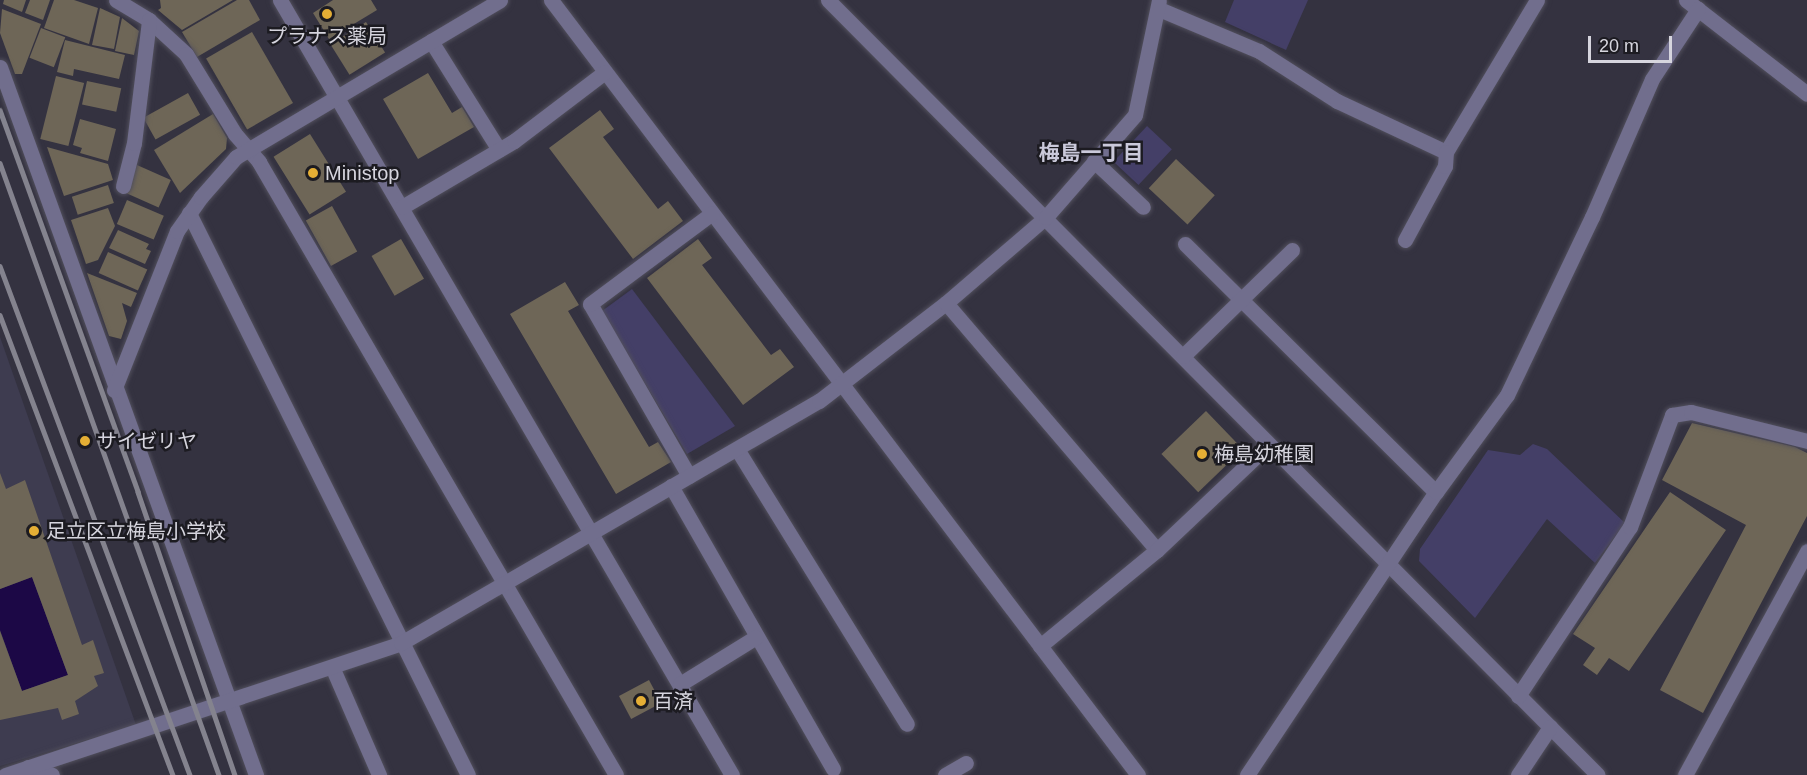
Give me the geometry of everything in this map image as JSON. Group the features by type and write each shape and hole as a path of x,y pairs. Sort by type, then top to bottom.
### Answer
{"street":[{"path":"116,0 148,20 186,54 247,148 259,162 616,775"},
{"path":"279,0 732,775"},
{"path":"114,390 177,231 189,213 236,157 247,148 500,0"},
{"path":"551,0 1138,775"},
{"path":"828,0 1598,775"},
{"path":"1405,240 1445,166 1446,152 1537,0"},
{"path":"5,775 333,669 401,643 842,385 946,303 1046,217 1135,115 1159,4 1259,51 1337,101 1446,152"},
{"path":"1247,775 1436,492 1507,395 1592,217 1652,79 1692,5 1807,94"},
{"path":"123,186 134,142 148,20"},
{"path":"431,41 499,150"},
{"path":"0,67 114,390 256,775"},
{"path":"402,207 499,150 605,72"},
{"path":"1094,161 1143,207"},
{"path":"189,213 468,775"},
{"path":"689,476 590,304 712,213"},
{"path":"1185,244 1436,492"},
{"path":"1183,356 1292,250"},
{"path":"946,303 1157,550"},
{"path":"1518,696 1630,527 1672,415 1691,412 1807,441"},
{"path":"1040,646 1157,550 1269,444"},
{"path":"737,448 907,724"},
{"path":"671,486 833,769"},
{"path":"1685,775 1807,551"},
{"path":"680,684 756,637"},
{"path":"333,669 379,775"},
{"path":"1518,775 1550,727"},
{"path":"945,775 966,763"},
{"path":"28,767 52,775"}],"shaded area":[{"path":"1234,0 1308,0 1286,50 1225,22"},
{"path":"1147,126 1172,149 1138,185 1114,162"},
{"path":"632,289 735,426 687,454 602,311"},
{"name":"足立区立梅島小学校","path":"0,337 136,725 0,766"},
{"path":"1533,444 1547,449 1625,523 1595,563 1547,519 1475,618 1419,561 1420,549 1488,450 1520,455"},
{"path":"32,577 68,675 22,691 0,630 0,589"}],"building":[{"path":"4,0 26,0 22,12 3,4"},
{"path":"30,0 50,0 43,20 25,13"},
{"path":"54,0 74,0 98,8 89,44 44,28"},
{"path":"160,0 233,0 182,30 158,10 161,8"},
{"path":"237,0 249,0 260,20 197,57 182,32"},
{"path":"333,0 371,0 377,10 329,39 313,13"},
{"path":"100,8 120,17 114,49 92,45"},
{"path":"2,9 41,24 22,74 15,74 0,33"},
{"path":"122,18 139,31 134,55 115,51"},
{"path":"366,22 385,53 349,75 330,44"},
{"path":"41,28 65,37 54,67 30,58"},
{"path":"252,32 293,103 247,130 206,59"},
{"path":"65,40 125,55 119,79 74,69 73,76 57,72"},
{"path":"428,73 452,113 462,107 474,127 418,159 383,99"},
{"path":"56,76 84,83 68,146 40,139"},
{"path":"87,81 121,88 116,112 82,104"},
{"path":"188,93 200,115 156,140 143,118"},
{"path":"600,110 614,129 603,137 658,209 668,201 683,221 633,259 549,148"},
{"path":"213,114 227,138 226,149 180,193 154,150"},
{"path":"80,119 116,129 108,161 80,153 82,148 73,145"},
{"path":"310,134 346,192 310,214 274,157"},
{"path":"47,147 108,164 113,180 64,196"},
{"path":"1176,159 1215,195 1187,224 1149,188"},
{"path":"137,165 171,180 159,207 125,192"},
{"path":"108,185 114,203 78,215 72,197"},
{"path":"127,200 164,216 154,240 117,224"},
{"path":"332,206 357,251 331,266 306,221"},
{"path":"108,208 115,226 98,260 86,264 71,220"},
{"path":"118,230 149,244 146,249 151,251 145,264 109,248"},
{"path":"401,239 424,279 395,296 372,256"},
{"path":"698,239 712,258 702,265 771,355 780,349 794,367 743,405 647,278"},
{"path":"108,252 147,269 138,291 99,273"},
{"path":"87,273 137,293 131,307 122,303 127,321 121,339 109,336"},
{"path":"565,282 579,305 568,311 649,447 658,442 671,462 616,494 510,314"},
{"path":"1206,411 1243,449 1198,492 1161,454"},
{"path":"1692,423 1795,447 1807,453 1807,516 1703,713 1660,690 1746,525 1662,480"},
{"path":"0,473 6,489 25,480 82,645 93,640 104,673 94,676 98,686 75,701 79,714 62,720 58,708 0,720 0,631 22,691 68,675 32,577 0,589"},
{"path":"1670,492 1726,530 1629,671 1609,658 1597,675 1583,665 1595,648 1573,634"},
{"name":"百済","path":"649,680 661,703 631,719 619,696"}],"railway":[{"path":"0,110 138,492 235,775"},
{"path":"0,163 219,775"},
{"path":"0,266 190,775"},
{"path":"0,315 173,775"}],"place":[{"name":"プラナス薬局","path":"327,14"},
{"name":"Ministop","path":"313,173"},
{"name":"サイゼリヤ","path":"85,441"},
{"name":"梅島幼稚園","path":"1202,454"},
{"name":"足立区立梅島小学校","path":"34,531"},
{"name":"百済","path":"641,701"}],"district":[{"name":"梅島一丁目","path":"1091,153"}]}
